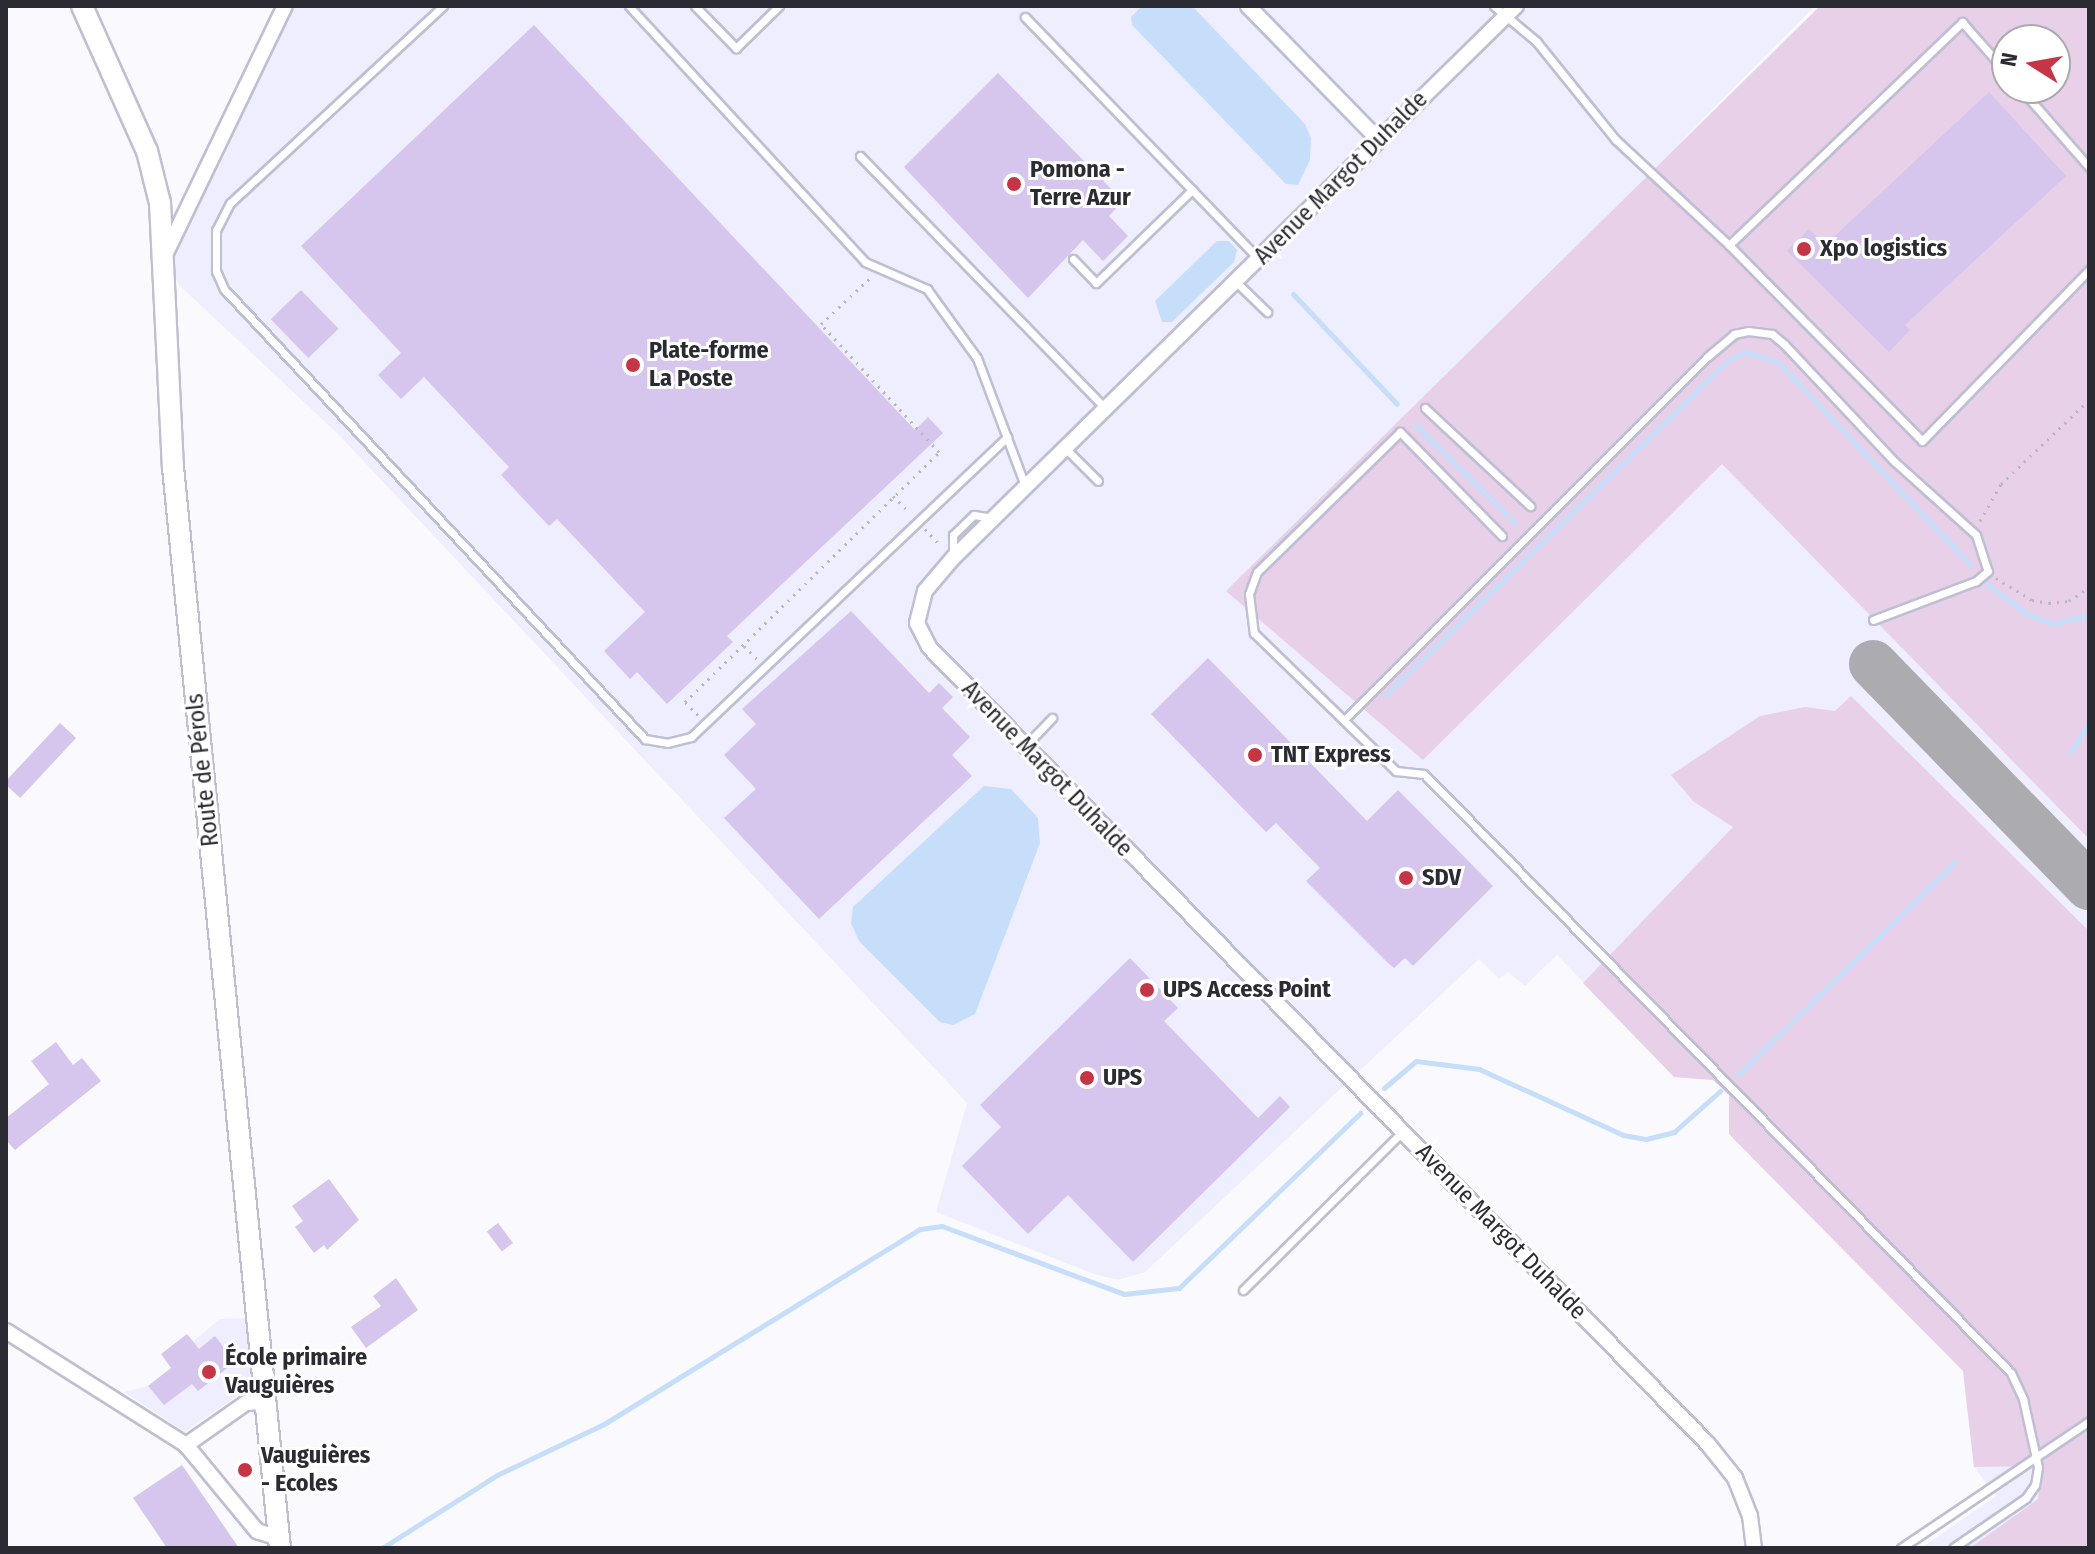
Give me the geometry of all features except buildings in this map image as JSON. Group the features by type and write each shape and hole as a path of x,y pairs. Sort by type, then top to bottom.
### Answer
{"street":[{"name":"Route de Pérols","path":"82,6 147,151 160,203 173,467 279,1543"},
{"path":"164,255 285,6"},
{"path":"1248,6 1378,139"},
{"name":"Avenue Margot Duhalde","path":"1505,9 1260,261 953,558 925,591 917,623 929,647 1707,1443 1735,1478 1750,1516 1754,1548"},
{"path":"6,1331 186,1445 257,1531 279,1543"},
{"path":"186,1445 246,1403 263,1402"}],"lane":[{"path":"443,6 230,203 216,230 216,271 224,289 645,739 667,743 691,737 1007,437"},
{"path":"629,6 865,262 927,289 977,358 1026,488"},
{"path":"695,6 736,48 779,6"},
{"path":"1505,9 1536,41 1616,140 1729,245 1922,441 2089,270"},
{"path":"1025,17 1260,261"},
{"path":"1729,245 1962,22 1991,55"},
{"path":"2034,104 2089,167"},
{"path":"860,156 1106,409"},
{"path":"1073,259 1096,283 1192,190"},
{"path":"1237,283 1267,312"},
{"path":"1344,720 1734,334 1758,330 1772,334 1895,462 1976,535 1988,571 1976,581 1873,620"},
{"path":"1425,408 1530,506"},
{"path":"1502,536 1400,432 1257,572 1249,594 1254,633 1396,771 1424,774 2011,1373 2023,1399 2035,1457 2035,1485 2026,1498 1953,1548"},
{"path":"1066,449 1098,481"},
{"path":"1025,746 1052,718"},
{"path":"1243,1290 1403,1131"},
{"path":"1901,1548 2089,1421"}],"path":[{"path":"706,724 685,702 939,452 821,324 879,268"},
{"path":"1976,535 2001,484 2089,400"},
{"path":"1988,571 2011,590 2049,603 2069,601 2089,587"},
{"path":"744,646 766,667"}],"shaded area":[{"path":"295,6 1815,6 1663,159 1820,6 2089,6 2089,1548 1921,1548 1996,1496 1974,1467 1963,1371 1729,1134 1729,1095 1713,1080 1674,1077 1557,955 1525,986 1508,972 1499,979 1479,959 1145,1272 1118,1280 1094,1274 936,1212 967,1103 338,434 179,285 164,255"},
{"path":"1820,6 2089,6 2089,839 1722,464 1423,760 1226,591"},
{"path":"1851,696 2089,931 2089,1548 1970,1548 2038,1499 2042,1466 1974,1467 1963,1371 1729,1134 1729,1095 1713,1080 1674,1077 1583,983 1733,827 1694,802 1671,775 1760,716 1805,707 1835,711"},
{"name":"École primaire Vauguières","path":"246,1318 254,1384 185,1432 124,1392 148,1386 176,1364 173,1358 220,1319"}],"water":[{"path":"1142,6 1192,6 1305,124 1311,138 1310,160 1298,185 1286,184 1132,25 1131,17"},
{"path":"1217,241 1229,241 1237,250 1234,262 1172,322 1162,322 1155,301"},
{"path":"984,786 1011,789 1038,818 1040,843 975,1014 953,1025 940,1022 859,941 851,923 853,907"}],"waterway":[{"path":"1293,294 1397,404"},
{"path":"1386,695 1729,359 1746,352 1779,363 1971,565"},
{"path":"1416,425 1515,523"},
{"path":"1987,584 2026,613 2053,624 2089,615"},
{"path":"2071,752 2089,722"},
{"path":"1738,1075 1955,862"},
{"path":"1384,1088 1416,1061 1479,1069 1623,1135 1646,1139 1674,1132 1720,1091"},
{"path":"382,1548 497,1475 604,1424 920,1229 942,1226 1124,1294 1179,1288 1360,1113"}],"taxiway":[{"path":"1873,664 2089,886"}],"place":[{"name":"Pomona - Terre Azur","path":"1014,184"},
{"name":"Xpo logistics","path":"1804,249"},
{"name":"Plate-forme La Poste","path":"633,365"},
{"name":"TNT Express","path":"1255,755"},
{"name":"SDV","path":"1406,878"},
{"name":"UPS Access Point","path":"1147,990"},
{"name":"UPS","path":"1087,1078"},
{"name":"École primaire Vauguières","path":"209,1372"},
{"name":"Vauguières - Ecoles","path":"245,1470"}]}
